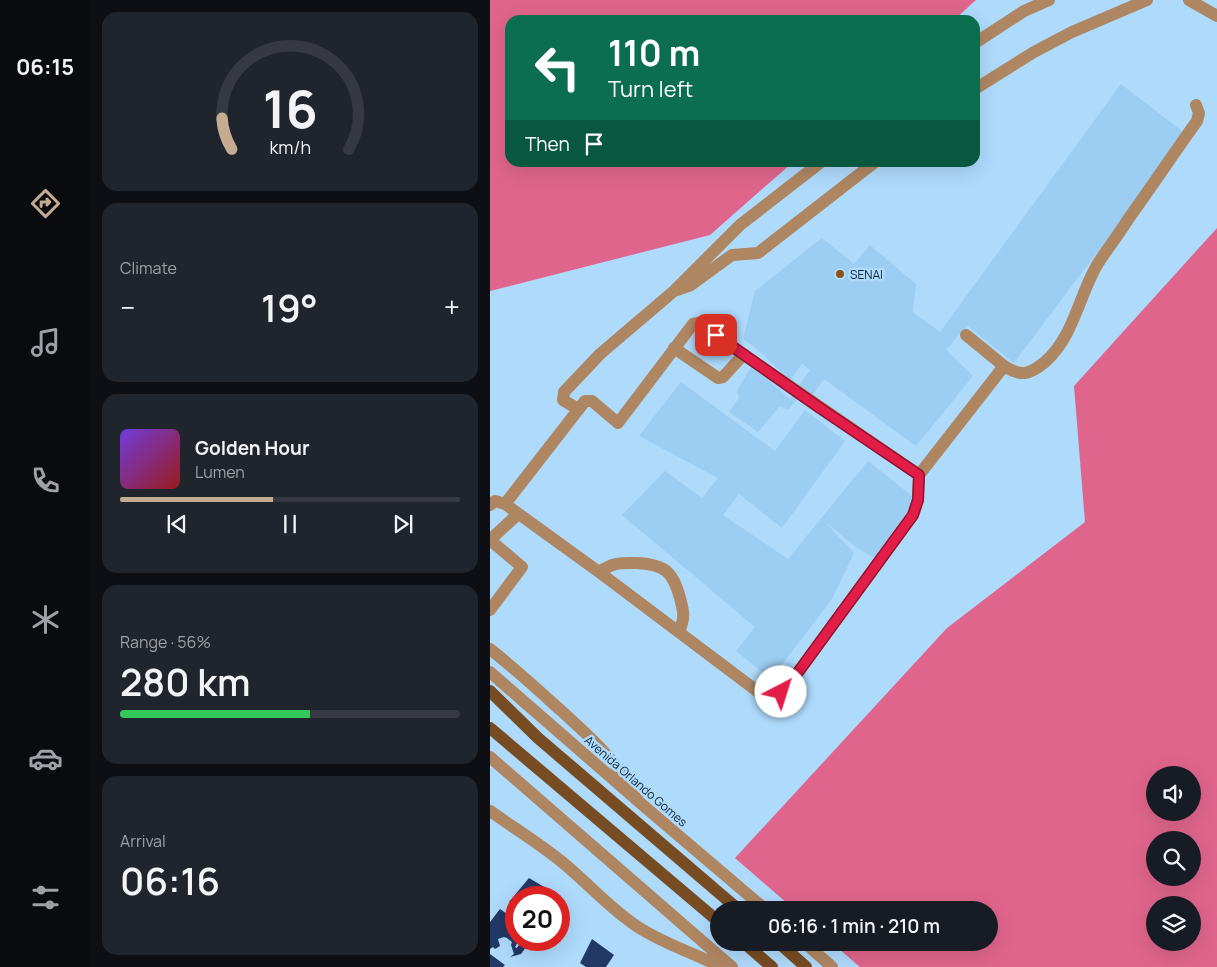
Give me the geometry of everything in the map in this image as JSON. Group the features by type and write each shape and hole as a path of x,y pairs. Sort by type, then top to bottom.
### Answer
{"main road":[{"path":"490,691 538,738 728,901"},
{"path":"490,728 710,914"},
{"path":"753,951 772,967"},
{"path":"788,951 806,967"}],"street":[{"path":"980,40 1024,11 1049,0"},
{"path":"980,87 1034,52 1072,32 1147,0"},
{"path":"1189,0 1217,16"},
{"path":"966,335 1013,372 1022,374 1032,372 1046,361 1064,339 1077,315 1097,265 1197,120 1199,113 1196,105"},
{"path":"578,410 563,400 564,392 600,354 674,291 740,225 815,167"},
{"path":"674,291 691,285 732,255 758,253 868,167"},
{"path":"505,504 585,401 592,401 618,423 693,324 698,323 919,475"},
{"path":"674,348 718,378 723,378 744,354"},
{"path":"490,505 496,501 505,504 761,694 767,697 774,696 788,686 913,515 918,500 919,475 1004,366"},
{"path":"490,610 522,567 490,540 518,514"},
{"path":"599,572 616,563 657,564 673,577 676,584 684,615 679,632"},
{"path":"490,649 516,669 595,741 621,771 644,807"},
{"name":"Avenida Orlando Gomes","path":"490,672 644,807 755,901"},
{"path":"490,757 732,967"},
{"path":"490,812 563,862 637,926 670,945 721,967"},
{"path":"814,951 832,967"}],"shaded area":[{"path":"490,0 976,0 960,15 505,15 505,167 787,167 710,235 490,291"},
{"name":"SENAI","path":"1121,84 1186,134 1014,363 968,326 956,338 946,350 973,376 916,446 824,379 808,401 799,397 788,410 780,406 758,432 729,412 739,398 737,390 752,366 790,399 810,370 802,364 790,380 757,349 743,339 755,291 822,238 854,264 870,245 916,284 913,312 940,332"},
{"path":"1217,228 1217,967 860,967 841,951 998,951 998,901 785,901 735,858 947,628 1085,522 1074,386"},
{"path":"681,382 775,451 805,410 845,441 782,528 739,494 723,515 788,559 868,461 916,499 874,558 856,547 825,522 854,553 832,599 771,679 736,651 755,627 622,515 665,471 702,498 718,478 639,436"}],"building":[{"path":"529,878 543,886 522,886"},
{"path":"500,909 505,912 505,937 498,939 500,946 495,949 493,947 490,949 490,922"},
{"path":"592,939 614,955 606,967 586,967 580,963"},
{"path":"513,951 523,951 521,954 510,957 514,954"},
{"path":"490,954 505,965 503,967 490,967"}],"place":[{"name":"SENAI","path":"840,274"}],"route":[{"path":"716,335 919,475 917,508 913,515 788,686 781,692"}]}
